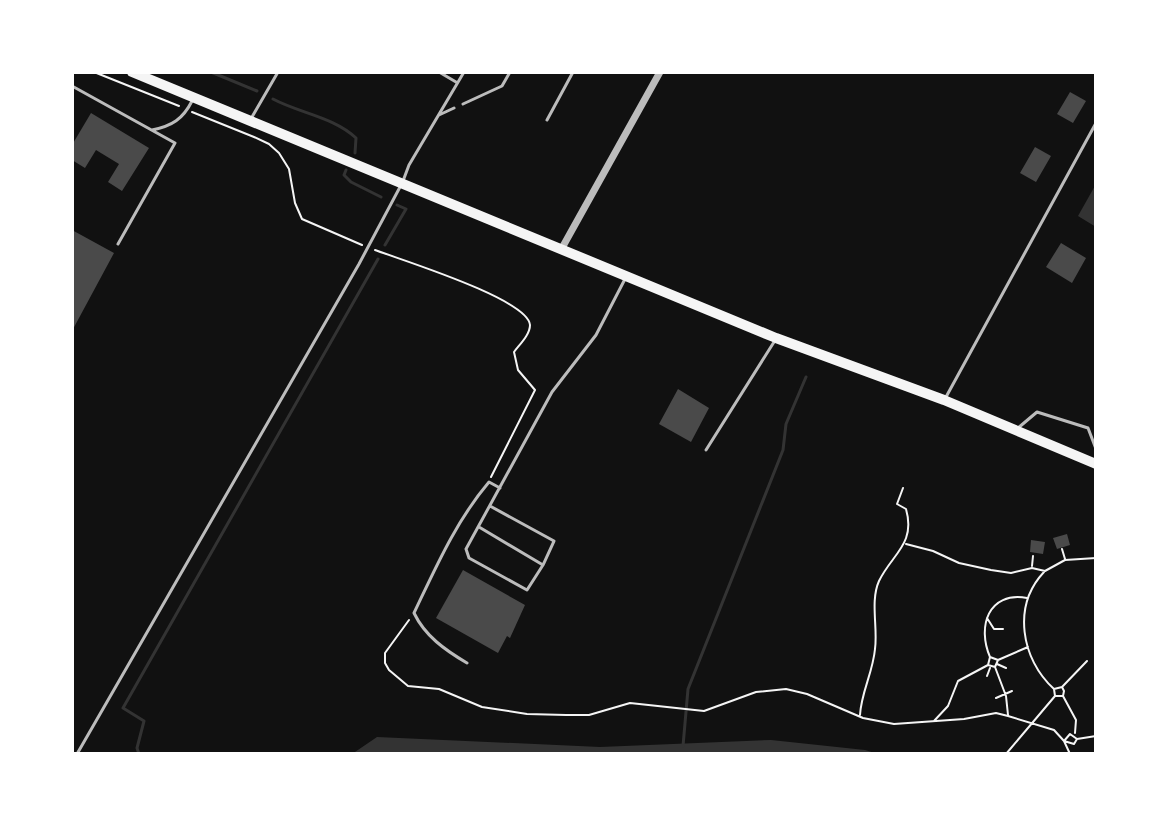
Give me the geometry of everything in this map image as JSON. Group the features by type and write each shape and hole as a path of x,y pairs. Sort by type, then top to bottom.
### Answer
{"main road":[{"path":"132,72 776,338 944,400 1096,464"}],"street":[{"path":"562,248 660,72"}],"lane":[{"path":"250,120 278,72"},
{"path":"439,72 457,83"},
{"path":"77,754 359,264 409,165 464,72"},
{"path":"463,104 502,86 510,72"},
{"path":"547,120 573,72"},
{"path":"72,86 175,143 118,244"},
{"path":"152,130 165,128 180,119 193,97"},
{"path":"439,115 454,108"},
{"path":"944,400 1096,123"},
{"path":"490,506 554,541 527,590 469,558 466,549 552,392 596,335 627,275"},
{"path":"706,450 776,338"},
{"path":"1017,429 1037,412 1088,428 1096,449"},
{"path":"467,663 432,639 414,613 442,553 473,500 489,482 500,488"},
{"path":"479,527 543,565"}],"path":[{"path":"269,144 285,160 295,203 302,219 309,224 494,295 526,315 529,331 514,352 514,360 518,370 535,390 489,482"},
{"path":"860,717 861,703 873,666 877,585 906,544 910,522 906,509 897,504 903,488"},
{"path":"906,544 933,551 959,563 991,570 1011,573 1032,568 1045,571"},
{"path":"1062,549 1065,560"},
{"path":"1032,568 1033,556"},
{"path":"1055,696 1054,689 1043,678 1025,637 1023,618 1027,598 1045,571 1065,560 1096,558"},
{"path":"1008,716 1005,694 983,630 997,603 1015,597 1027,598"},
{"path":"414,613 385,653 389,670 408,686 439,689 482,707 527,714 589,715 630,703 704,711 756,692 786,689 807,694 860,717 894,724 996,713 1054,730 1070,754"},
{"path":"987,618 994,629"},
{"path":"984,639 994,629 1003,629"},
{"path":"933,721 948,706 958,681 1029,647"},
{"path":"987,676 997,651"},
{"path":"1054,689 1062,687 1087,661"},
{"path":"993,663 1006,668"},
{"path":"1062,687 1063,696 1076,720 1077,739"},
{"path":"996,698 1012,691"},
{"path":"1006,754 1055,696 1063,696"},
{"path":"1064,741 1070,734 1075,734"},
{"path":"1064,741 1074,744 1077,739 1096,736"}],"shaded area":[{"path":"1096,184 1096,227 1078,216"},
{"path":"377,737 600,747 771,740 878,754 352,754"}],"building":[{"path":"1070,92 1086,101 1073,123 1057,114"},
{"path":"91,113 149,148 122,191 108,182 119,164 96,150 85,168 72,160 72,145"},
{"path":"1035,147 1051,156 1036,182 1020,173"},
{"path":"72,230 114,253 72,331"},
{"path":"1061,243 1086,258 1072,283 1046,267"},
{"path":"678,389 709,408 691,442 659,424"},
{"path":"1067,534 1070,545 1057,549 1053,538"},
{"path":"1031,540 1045,542 1043,554 1030,552"},
{"path":"463,570 525,605 510,638 507,636 498,653 436,618"}],"waterway":[{"path":"211,72 257,91"},
{"path":"273,99 347,131 356,138 355,153"},
{"path":"346,170 344,175 351,182 381,197"},
{"path":"385,245 406,209 397,205"},
{"path":"139,754 137,748 144,721 123,708 378,259"},
{"path":"683,746 688,689 783,450 786,424 806,377"}]}
